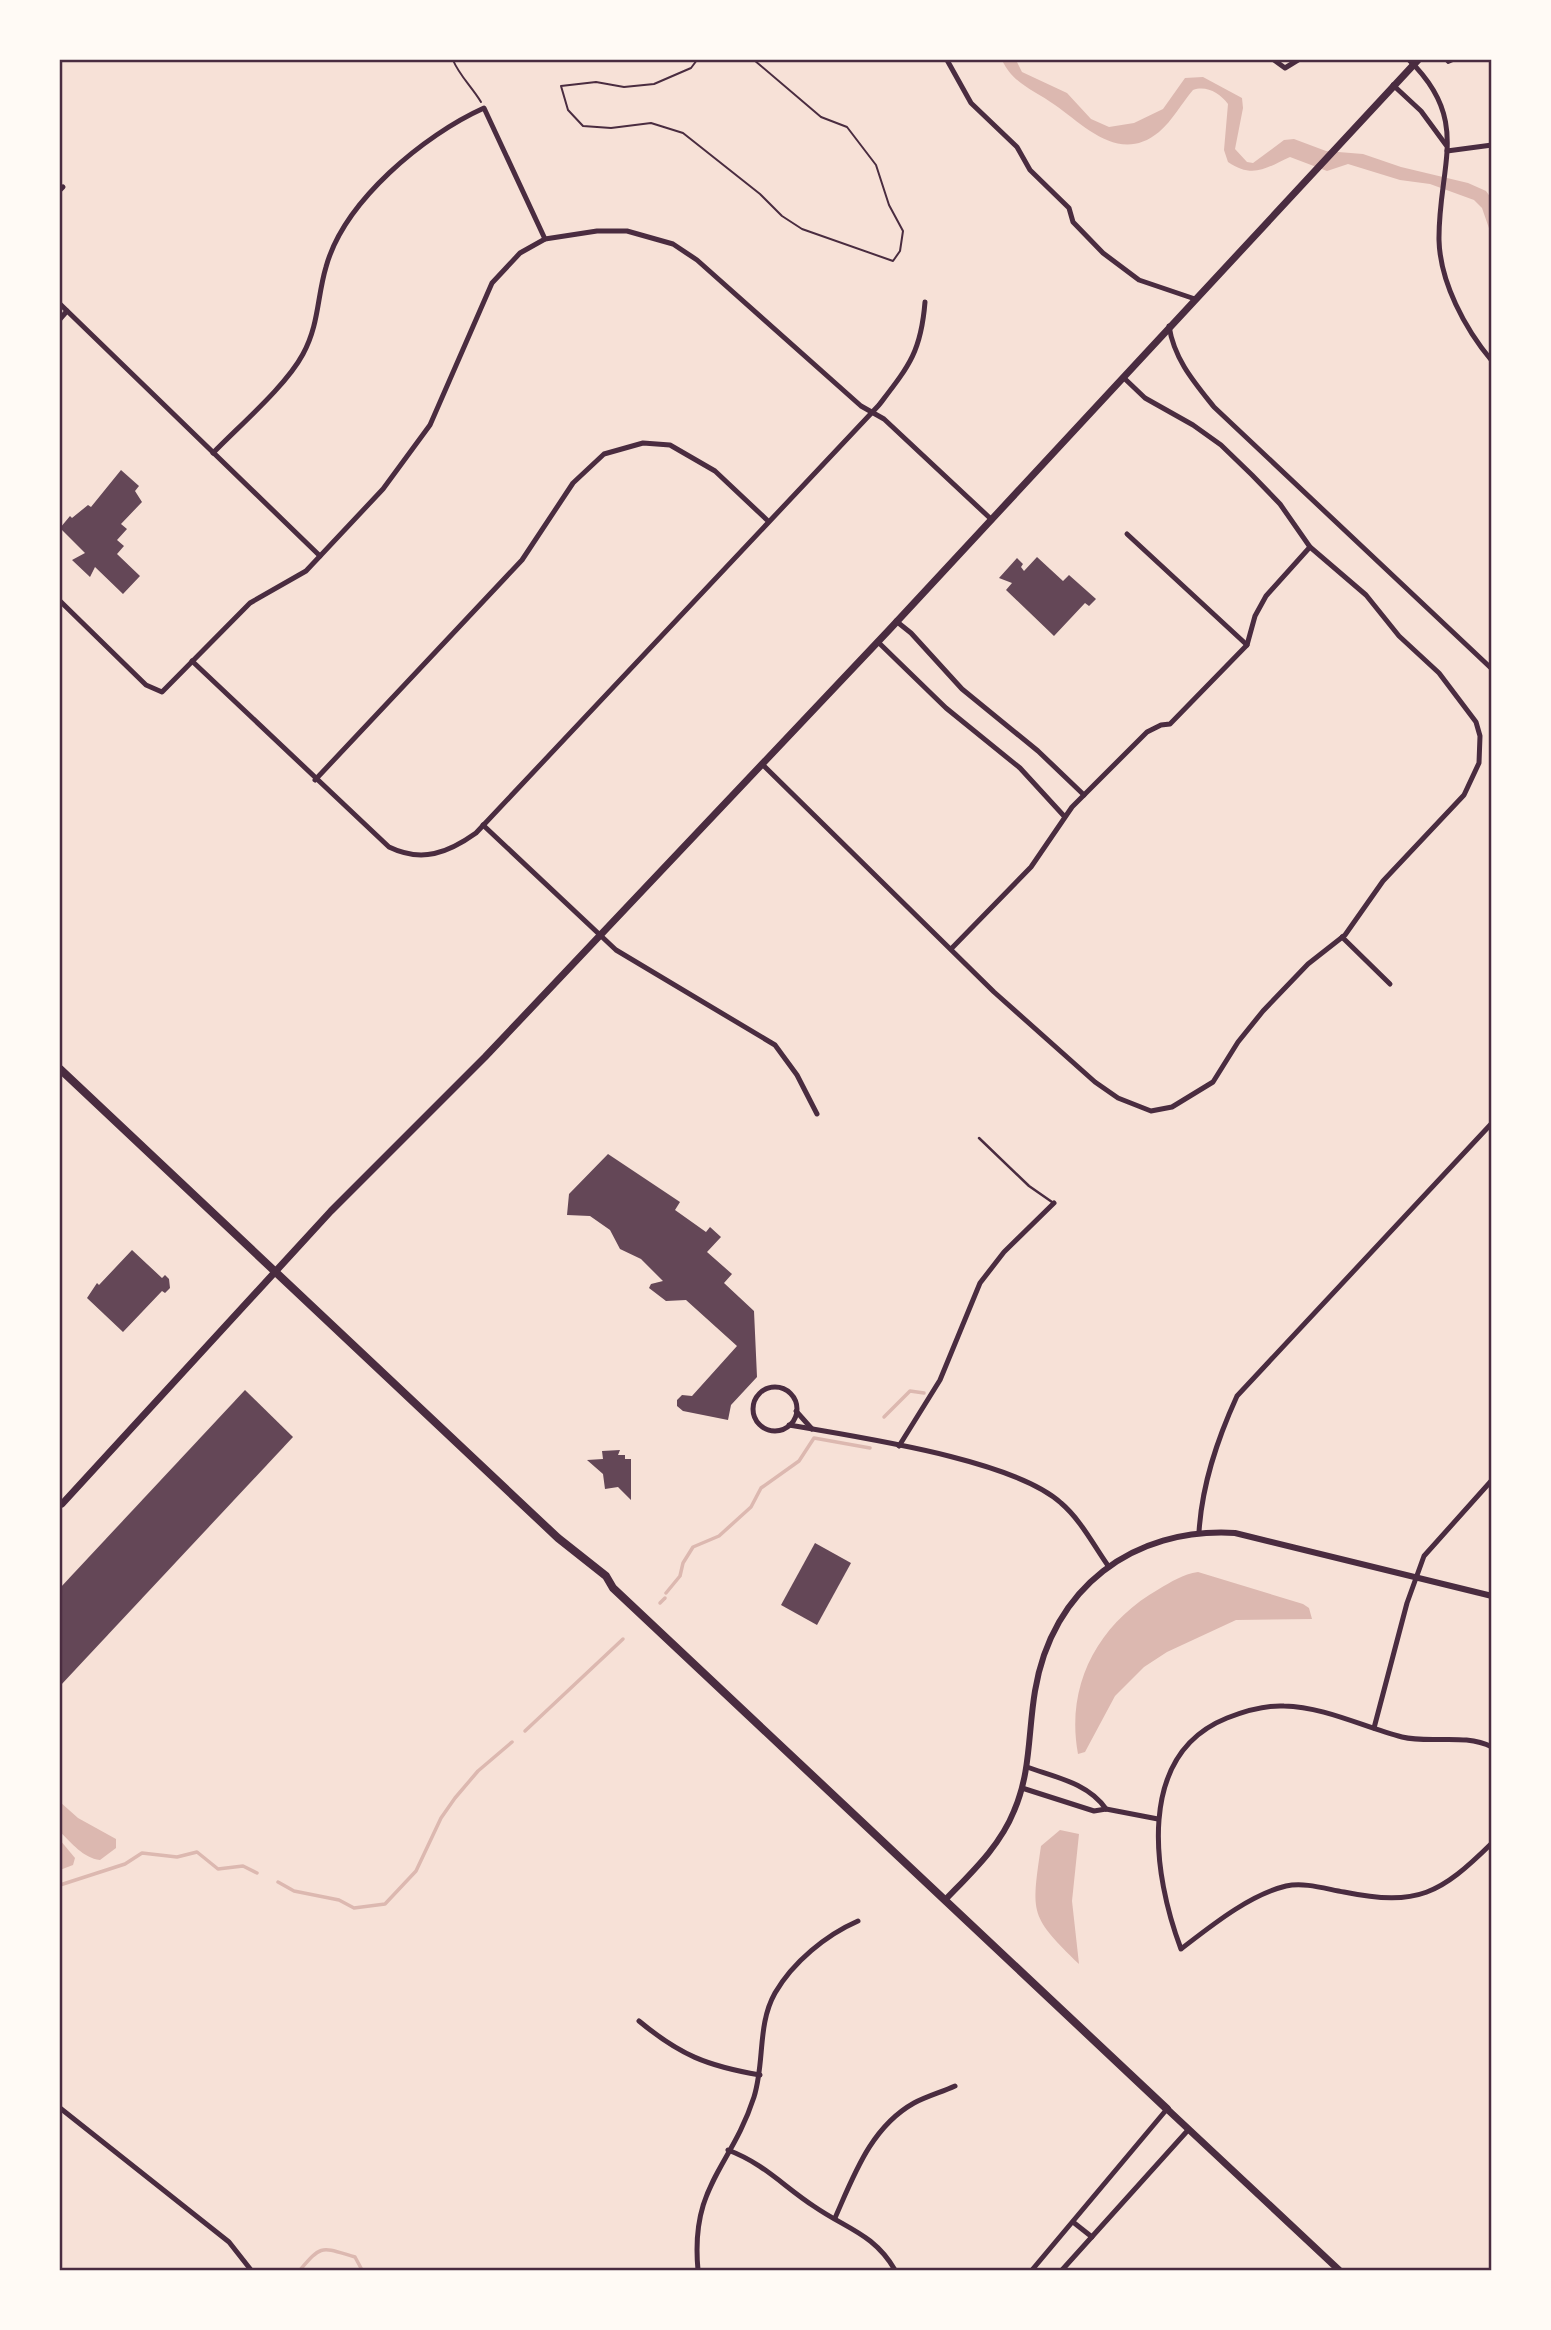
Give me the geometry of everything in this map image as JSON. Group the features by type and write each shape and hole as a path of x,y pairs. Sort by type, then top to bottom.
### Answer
{"main road":[{"path":"61,1506 276,1271 601,936 878,642 1124,378 1169,326 1318,170 1340,139 1413,61"},
{"path":"60,1069 558,1538 606,1576 613,1588 1339,2270"}],"street":[{"path":"947,60 971,103 1017,147 1030,170 1069,208 1073,222 1103,253 1139,280 1195,299"},
{"path":"1275,60 1285,68 1298,60"},
{"path":"1413,61 1436,93 1447,121 1439,242 1453,296 1463,321 1492,361"},
{"path":"1392,85 1421,111 1447,149"},
{"path":"214,453 301,359 316,325 326,266 348,222 414,150 450,125 484,108 545,239"},
{"path":"1447,149 1492,145"},
{"path":"60,601 154,690 162,692 242,609 306,571 383,489 419,444 441,403 482,303 501,270 520,253 545,239 597,230 626,231 673,244 697,260 861,407 884,419 992,520"},
{"path":"192,662 369,830 403,854 431,856 463,842 482,825 767,520 873,412 912,362 922,334 925,302"},
{"path":"60,304 320,556"},
{"path":"60,319 67,311"},
{"path":"1169,326 1172,346 1187,373 1214,407 1492,669"},
{"path":"762,764 994,992 1095,1082 1118,1098 1151,1111 1188,1101 1213,1082 1238,1042 1263,1011 1308,964 1342,937 1405,855 1464,795 1479,763 1480,736 1476,722 1439,673 1399,636 1366,596 1310,547 1280,504 1221,445 1194,425 1145,398 1124,378"},
{"path":"315,780 522,560 573,483 604,454 643,443 670,445 715,471 767,520"},
{"path":"1127,534 1247,645"},
{"path":"950,948 1031,867 1064,816 1084,795 1147,732 1161,724 1170,724 1247,645 1255,616 1266,596 1310,547"},
{"path":"896,621 911,633 962,689 1038,751 1084,795"},
{"path":"878,642 946,708 1020,768 1064,816"},
{"path":"482,825 601,936 644,970 775,1045 797,1075 817,1114"},
{"path":"1342,937 1390,984"},
{"path":"1199,1532 1205,1486 1217,1444 1237,1396 1492,1123"},
{"path":"900,1446 940,1380 980,1283 1004,1252 1054,1203"},
{"path":"812,1429 796,1411 793,1397 780,1388 767,1389 757,1397 754,1416 762,1427 776,1431 789,1425 900,1446 1001,1471 1047,1492 1072,1514 1109,1567"},
{"path":"789,1425 796,1411"},
{"path":"1374,1728 1414,1580 1424,1556 1492,1480"},
{"path":"946,1899 1000,1838 1022,1788 1027,1767 1035,1690 1048,1645 1075,1598 1109,1567 1173,1536 1199,1532 1235,1533 1275,1541 1414,1580 1492,1596"},
{"path":"1492,1747 1467,1740 1415,1740 1324,1713 1282,1706 1263,1707 1222,1720 1198,1736 1174,1765 1162,1791 1158,1819 1166,1900 1181,1949 1252,1902 1286,1886 1314,1886 1400,1898 1427,1894 1452,1880 1492,1843"},
{"path":"1027,1767 1080,1786 1099,1799 1106,1809"},
{"path":"1022,1788 1094,1811 1106,1809 1158,1819"},
{"path":"698,2270 696,2243 699,2210 753,2100 760,2076 764,2023 777,1990 834,1932 858,1921"},
{"path":"639,2021 667,2044 697,2060 760,2076"},
{"path":"835,2218 866,2149 883,2129 915,2102 955,2086"},
{"path":"60,2108 229,2242 251,2270"},
{"path":"1032,2270 1167,2109"},
{"path":"1062,2270 1189,2129"},
{"path":"729,2150 764,2167 815,2207 881,2248 895,2270"},
{"path":"1073,2222 1092,2237"}],"lane":[{"path":"979,1138 1029,1186 1054,1203"}],"path":[{"path":"453,60 458,72 469,82 484,108"},
{"path":"697,60 691,68 654,84 624,87 596,82 561,86 568,110 583,126 611,128 651,123 683,133 760,194 782,216 802,229 894,261 900,251 903,231 889,205 876,165 847,127 821,117 754,60"},
{"path":"1444,60 1448,63 1455,60"}],"shaded area":[{"path":"1002,60 1016,60 1022,72 1067,93 1091,119 1109,127 1134,123 1163,109 1185,78 1203,77 1242,98 1243,108 1235,149 1247,162 1253,163 1284,140 1294,139 1326,151 1363,154 1401,167 1468,183 1486,191 1491,198 1491,234 1482,208 1474,200 1430,184 1400,180 1348,164 1327,171 1290,157 1259,170 1237,167 1228,162 1224,150 1228,104 1212,91 1193,90 1164,128 1145,141 1117,143 1091,132 1025,86 1012,75"},
{"path":"1198,1572 1303,1604 1309,1608 1312,1619 1236,1620 1167,1652 1144,1667 1115,1696 1085,1752 1078,1754 1075,1728 1082,1680 1091,1658 1104,1638 1119,1619 1138,1603 1177,1579"},
{"path":"60,1802 78,1818 116,1839 116,1848 100,1860 78,1849 60,1832"},
{"path":"1060,1830 1079,1834 1072,1901 1079,1964 1043,1924 1036,1901 1041,1846"},
{"path":"60,1840 75,1858 73,1865 60,1870"}],"building":[{"path":"121,470 139,486 135,491 142,502 121,524 127,529 117,540 124,546 117,554 140,576 123,594 95,567 90,577 72,560 85,553 60,528 70,516 72,518 88,505 91,507"},
{"path":"1037,557 1063,581 1069,575 1096,599 1089,606 1085,603 1054,636 1006,590 1012,583 999,578 1017,558 1023,564 1021,567 1024,571"},
{"path":"608,1154 680,1202 675,1210 706,1232 710,1227 721,1237 707,1252 732,1274 724,1283 754,1311 757,1377 731,1405 728,1420 683,1411 677,1406 677,1400 682,1395 692,1396 737,1346 686,1300 666,1301 649,1288 651,1284 663,1281 641,1259 620,1249 610,1230 590,1216 567,1215 569,1194"},
{"path":"132,1250 162,1278 165,1275 169,1279 170,1288 165,1293 162,1291 123,1332 87,1298 97,1283 99,1285"},
{"path":"245,1390 293,1437 60,1686 60,1588"},
{"path":"620,1450 618,1455 631,1459 631,1500 618,1487 605,1489 603,1474 587,1460 603,1459 602,1451"},
{"path":"815,1543 851,1563 817,1625 781,1605"}],"waterway":[{"path":"884,1417 910,1391 924,1393"},
{"path":"666,1593 680,1576 683,1563 693,1547 719,1536 751,1507 761,1488 799,1461 814,1438 870,1448"},
{"path":"660,1603 665,1598"},
{"path":"525,1731 623,1639"},
{"path":"278,1882 294,1891 339,1900 354,1908 385,1904 416,1871 441,1818 455,1798 478,1771 512,1742"},
{"path":"60,1885 125,1864 142,1853 177,1857 197,1852 218,1869 243,1866 257,1873"},
{"path":"300,2270 323,2250 355,2257 362,2270"}]}
